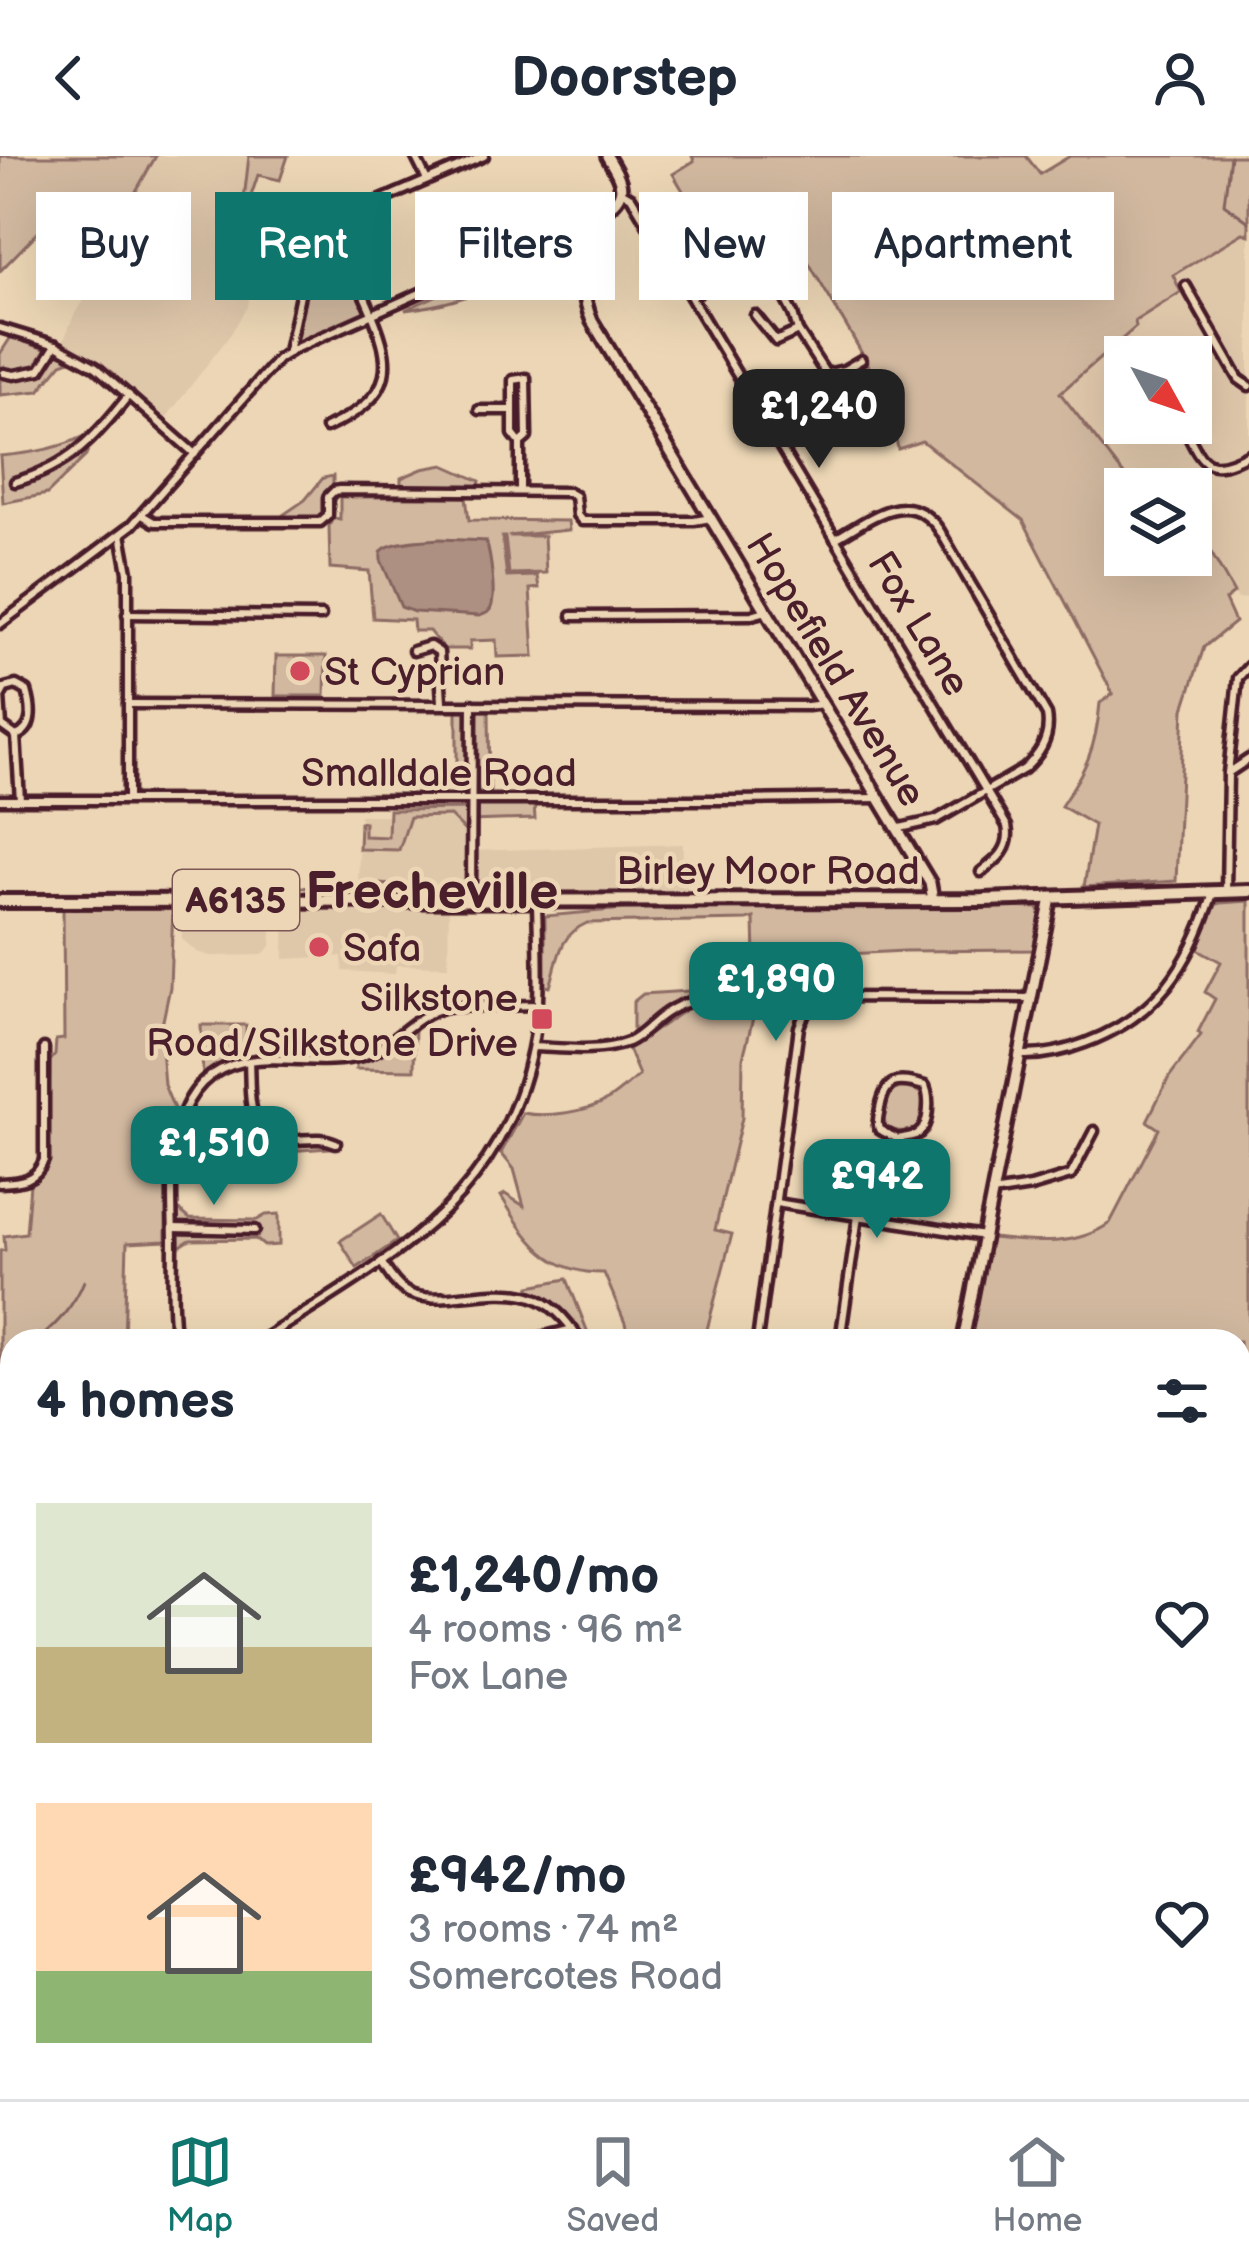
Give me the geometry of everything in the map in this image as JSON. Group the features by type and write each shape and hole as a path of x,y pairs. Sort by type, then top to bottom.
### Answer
{"main road":[{"name":"Birley Moor Road","path":"0,901 933,900 1249,891"}],"street":[{"path":"415,156 427,181"},
{"path":"391,196 484,156"},
{"name":"Fox Lane","path":"607,156 622,191 639,208"},
{"path":"615,203 622,191"},
{"path":"1186,286 1233,369 1249,386"},
{"path":"0,624 122,534 288,352 415,296"},
{"path":"288,352 299,300"},
{"path":"326,428 362,410 383,380 386,355 365,300"},
{"name":"Hopefield Avenue","path":"586,300 587,309 932,887 933,900"},
{"name":"Fox Lane","path":"693,300 1006,826 1009,836 1002,854 981,872"},
{"path":"786,300 797,331 826,374"},
{"path":"755,315 776,341 797,331"},
{"path":"0,328 56,346 96,367 195,454"},
{"path":"4,373 40,370 56,346"},
{"path":"760,414 826,374 860,361"},
{"path":"520,443 513,434 514,380 526,378 527,436 520,443 520,491"},
{"path":"16,482 75,454 99,434 130,395"},
{"path":"479,410 513,410"},
{"path":"1192,444 1198,455 1214,466 1226,466 1249,454"},
{"path":"142,515 154,522 320,522 328,515 328,497 334,491 520,491 573,493 582,521 711,518"},
{"path":"836,539 895,508 916,509 934,522 1044,705 1048,723 1044,743 1032,761 936,820 898,829"},
{"path":"122,534 128,556 128,800"},
{"path":"572,616 752,615 766,611"},
{"path":"127,614 321,616"},
{"path":"413,651 430,646 440,652 442,704"},
{"path":"1019,1054 1065,1050 1103,1036 1139,1016 1180,970 1219,892 1238,678 1249,666"},
{"path":"16,685 27,691 30,722 16,736 2,726 1,698 5,688 16,685"},
{"path":"128,704 823,704"},
{"path":"471,902 472,704"},
{"path":"16,736 20,800"},
{"path":"1228,773 1249,759"},
{"name":"Smalldale Road","path":"0,800 879,798"},
{"path":"965,1329 1051,898"},
{"path":"278,1329 431,1226 487,1162 511,1117 533,1047 537,902"},
{"path":"533,1047 613,1046 635,1038 665,1013 686,1003 722,997 739,1001"},
{"path":"759,1329 799,1027 811,1007 839,997 1031,998"},
{"path":"176,1329 173,1154 181,1117 204,1083 226,1068 249,1061 357,1058 375,1052 413,1022 448,1007 537,1005"},
{"path":"0,1183 28,1180 44,1160 44,1048"},
{"path":"249,1061 252,1113 261,1129 278,1139 336,1143"},
{"path":"896,1083 924,1086 929,1100 923,1128 915,1136 898,1138 877,1124 883,1091 896,1083"},
{"path":"992,1193 1072,1175 1094,1131"},
{"path":"880,1220 898,1138"},
{"path":"776,1203 984,1236"},
{"path":"842,1329 857,1216"},
{"path":"172,1228 255,1230"},
{"path":"381,1262 399,1287 417,1296 521,1292 551,1306 573,1329"}],"shaded area":[{"path":"0,156 249,156 245,192 215,192 215,300 249,300 247,307 166,418 109,368 63,342 83,300 191,300 191,192 36,192 36,234 0,271"},
{"path":"0,156 156,156 136,192 36,192 36,234 0,271"},
{"path":"249,156 288,156 280,180 258,175 252,192 245,192"},
{"path":"692,156 1026,156 1040,174 1070,156 1249,156 1249,235 1243,233 1173,275 1181,292 1135,321 1136,327 1126,336 1104,336 1104,355 1060,393 1119,468 1104,468 1104,576 1212,576 1212,554 1234,593 1225,600 1235,622 1204,647 1184,709 1176,881 1084,887 1094,825 1061,806 1088,758 1100,703 1113,694 1023,520 922,441 898,449 874,376 808,263 808,192 684,192 673,174 694,161"},
{"path":"1244,233 1249,235 1249,598 1238,599 1212,554 1212,468 1119,468 1060,393 1104,355 1104,444 1212,444 1212,336 1126,336 1136,327 1134,321 1181,292 1172,275"},
{"path":"302,300 360,300 365,312 296,344 293,339"},
{"path":"427,300 453,300 445,303 405,310"},
{"path":"11,337 73,359 62,363 39,391 0,395 0,354"},
{"path":"93,432 86,456 47,494 3,503 0,456 48,449"},
{"path":"444,465 480,481 478,488 401,487 401,478"},
{"path":"333,476 323,516 283,518 323,478"},
{"path":"340,497 466,497 469,520 568,521 569,530 508,536 544,536 546,573 509,574 502,537 507,577 537,576 539,588 530,589 534,656 497,657 496,640 470,641 470,649 444,649 429,631 414,631 413,620 373,618 369,571 330,568 329,526 333,518 340,519"},
{"path":"486,541 493,588 487,613 414,612 401,607 381,552 400,543"},
{"path":"276,656 326,656 325,696 275,696"},
{"path":"457,709 489,709 490,792 457,792"},
{"path":"534,803 535,819 469,821 470,836 450,816 410,817 399,850 359,849 360,822 364,822 364,836 388,837 389,810"},
{"path":"360,815 450,816 470,836 473,851 683,844 682,881 697,900 449,902 448,966 396,965 395,974 343,971 342,956 284,959 285,892 358,890"},
{"path":"392,885 391,890 375,895 251,894 249,890 252,886 354,888"},
{"path":"1249,901 1249,1329 972,1329 991,1238 1068,1240 1110,1223 1159,1129 1147,1121 1169,1077 1201,1035 1198,1032 1215,999 1205,992 1221,962 1198,949 1220,903"},
{"path":"281,904 282,926 272,927 271,946 262,955 210,956 182,939 181,905"},
{"path":"173,907 170,987 160,1035 164,1085 177,1116 166,1152 166,1241 127,1243 124,1329 0,1329 4,1236 26,1233 30,1184 48,1165 50,1061 56,1040 64,1039 63,908"},
{"path":"1038,908 1042,915 1035,950 755,959 754,918 587,923 565,941 550,987 545,986 545,916 625,909"},
{"path":"703,990 703,995 674,1005 633,1034 633,1002 643,994"},
{"path":"721,1002 731,1013 753,1018 743,1058 742,1118 715,1230 732,1234 707,1329 626,1329 604,1273 585,1272 554,1260 520,1226 501,1196 524,1206 514,1169 501,1153 523,1113 567,1113 609,1099 639,1075 628,1049 688,1008"},
{"path":"201,1025 246,1025 247,1056 229,1060 203,1078"},
{"path":"415,1025 414,1070 356,1069 356,1062 388,1049"},
{"path":"900,1088 917,1091 923,1098 919,1125 908,1131 886,1127 884,1119 889,1092"},
{"path":"246,1117 271,1138 324,1142 330,1148 245,1154"},
{"path":"178,1209 190,1219 257,1220 279,1214 279,1245 264,1246 256,1239 190,1240 179,1247"},
{"path":"381,1214 397,1241 357,1268 340,1241"},
{"path":"567,1279 586,1329 578,1329 567,1314 530,1286"}],"waterway":[{"path":"1230,156 1224,204 1249,222"},
{"path":"49,1329 84,1281"}],"place":[{"name":"St Cyprian","path":"300,671"},
{"name":"Safa","path":"319,947"},
{"name":"Silkstone Road/Silkstone Drive","path":"542,1019"}],"district":[{"name":"Frecheville","path":"432,890"}]}
